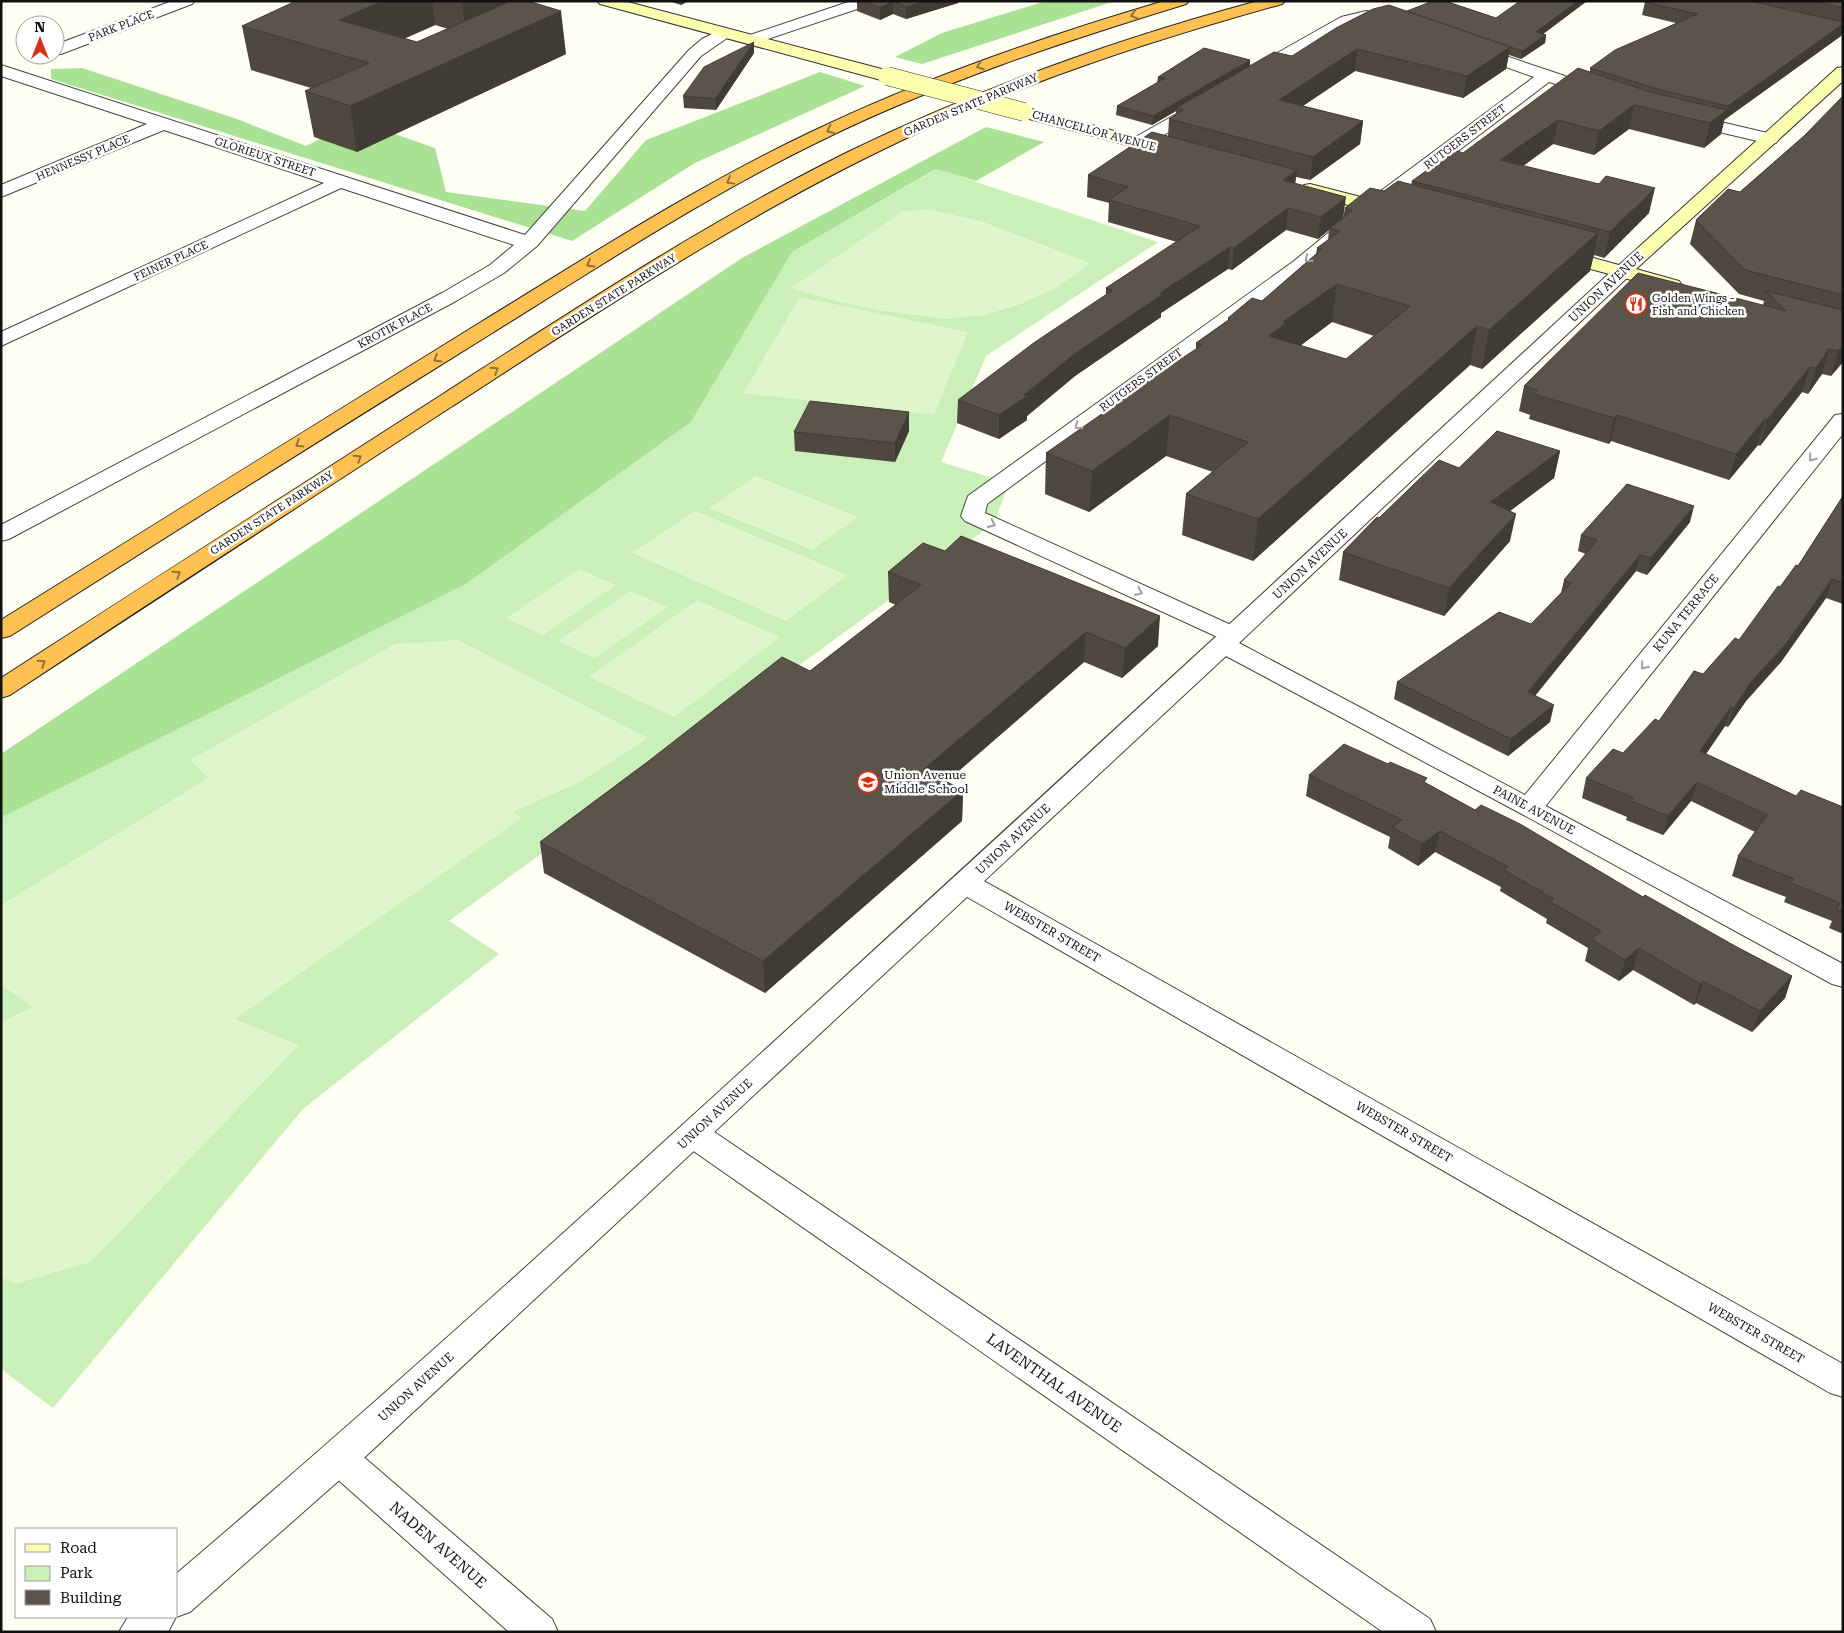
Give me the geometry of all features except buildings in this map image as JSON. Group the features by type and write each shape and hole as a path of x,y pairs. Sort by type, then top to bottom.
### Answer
{"highway":[{"path":"1,631 505,316 673,214 765,162 858,117 972,69 1076,33 1181,1"},
{"name":"GARDEN STATE PARKWAY","path":"1,690 163,583 604,300 722,229 818,175 916,127 1057,69 1145,38 1277,1"}],"main road":[{"name":"CHANCELLOR AVENUE","path":"605,1 1185,155"},
{"name":"UNION AVENUE","path":"1622,272 1843,72"},
{"path":"1289,183 1402,214"},
{"path":"1536,249 1689,290"}],"street":[{"name":"PARK PLACE","path":"65,47 187,1"},
{"path":"750,40 867,1"},
{"path":"1241,81 1347,20 1366,16 1409,27"},
{"name":"KROTIK PLACE","path":"1,534 448,298 497,269 530,242 695,53 708,42 724,33"},
{"path":"1455,44 1572,85"},
{"path":"2,71 18,65"},
{"name":"GLORIEUX STREET","path":"2,71 165,123 509,238 530,242"},
{"name":"RUTGERS STREET","path":"1228,640 972,516 976,501 1301,265 1373,206 1546,76"},
{"path":"1138,142 1216,96"},
{"path":"1670,114 1770,139"},
{"name":"HENNESSY PLACE","path":"1,192 165,123"},
{"name":"FEINER PLACE","path":"1,340 340,182"},
{"name":"UNION AVENUE","path":"178,1597 339,1458 693,1134 1228,640 1622,272"},
{"name":"KUNA TERRACE","path":"1530,807 1843,420"},
{"name":"PAINE AVENUE","path":"1228,640 1843,977"},
{"name":"WEBSTER STREET","path":"965,883 1843,1382"},
{"name":"LAVENTHAL AVENUE","path":"693,1134 1416,1632"},
{"name":"NADEN AVENUE","path":"339,1458 538,1632"},
{"path":"139,1632 155,1618"}],"green space":[{"path":"1046,1 1115,1 922,64 895,57 942,33"},
{"path":"82,68 237,119 306,146 357,121 435,148 446,192 585,211 646,140 820,72 865,86 695,163 572,241 51,79 51,69"},
{"path":"986,127 1044,142 976,181 936,169 792,252 691,422 466,584 1,818 1,754 742,258"},
{"path":"937,169 1158,242 986,356 941,462 1009,483 994,523 449,921 499,954 303,1109 53,1408 1,1369 1,818 466,584 691,422 792,252"},
{"path":"929,209 984,222 1090,263 1058,287 1021,304 985,315 946,319 881,311 791,288 903,211"},
{"path":"800,297 968,332 934,415 743,393"},
{"path":"756,476 858,517 812,550 709,508"},
{"path":"695,511 848,575 786,621 632,553"},
{"path":"579,569 616,585 543,635 506,618"},
{"path":"630,591 668,607 595,658 558,641"},
{"path":"697,600 780,637 674,717 589,677"},
{"path":"458,640 648,738 580,782 513,812 522,818 235,1019 299,1045 91,1262 15,1284 1,1277 1,1022 33,1007 1,985 1,905 208,778 190,760 395,644"}],"place":[{"name":"Golden Wings - Fish and Chicken","path":"1636,304"},
{"name":"Union Avenue Middle School","path":"868,782"}]}
